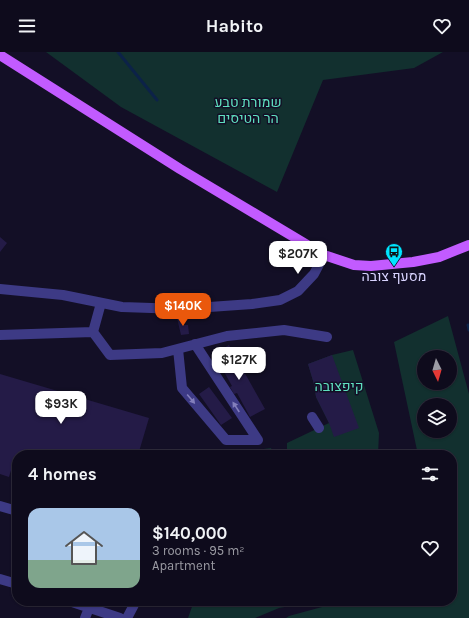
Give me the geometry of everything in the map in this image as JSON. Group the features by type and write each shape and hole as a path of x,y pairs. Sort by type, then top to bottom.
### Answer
{"main road":[{"path":"0,55 180,169 324,255 354,265 371,266 413,262 439,257 469,245"}],"street":[{"path":"0,288 63,295 122,307 181,309 280,300 298,291 314,274 324,255"},
{"path":"93,332 101,303"},
{"path":"93,332 110,355 162,354 226,336 284,330 327,337"},
{"path":"0,335 93,332"},
{"path":"178,349 182,388 226,440 258,440 195,344"},
{"path":"312,417 319,428"},
{"path":"0,506 12,510"},
{"path":"0,579 12,583"},
{"path":"82,606 120,618"},
{"path":"126,618 133,606"},
{"path":"85,618 88,608"}],"green space":[{"name":"שמורת טבע הר הטיסים","path":"46,52 443,52 414,68 323,80 277,192 121,107"},
{"path":"448,316 469,394 469,618 286,618 326,606 457,606 457,450 417,450 394,342"},
{"name":"קיפצובה","path":"353,350 379,433 378,450 287,450 287,443 329,423 316,397 308,364 332,355"},
{"path":"271,448 272,450 255,450"},
{"path":"192,606 290,606 279,608 255,618 188,618"}],"building":[{"path":"0,237 7,243 0,252"},
{"path":"177,318 184,319 184,325 188,325 189,334 181,335"},
{"path":"229,345 265,409 250,417 237,393 234,394 230,387 232,386 214,354"},
{"path":"332,355 359,428 334,437 316,397 308,364"},
{"path":"0,374 149,418 139,450 12,450 12,467 9,477 0,474"},
{"path":"209,387 232,418 221,425 199,394"}],"waterway":[{"path":"118,52 157,100"},
{"path":"468,325 469,330"}],"place":[{"name":"מסעף צובה","path":"394,267"}]}
